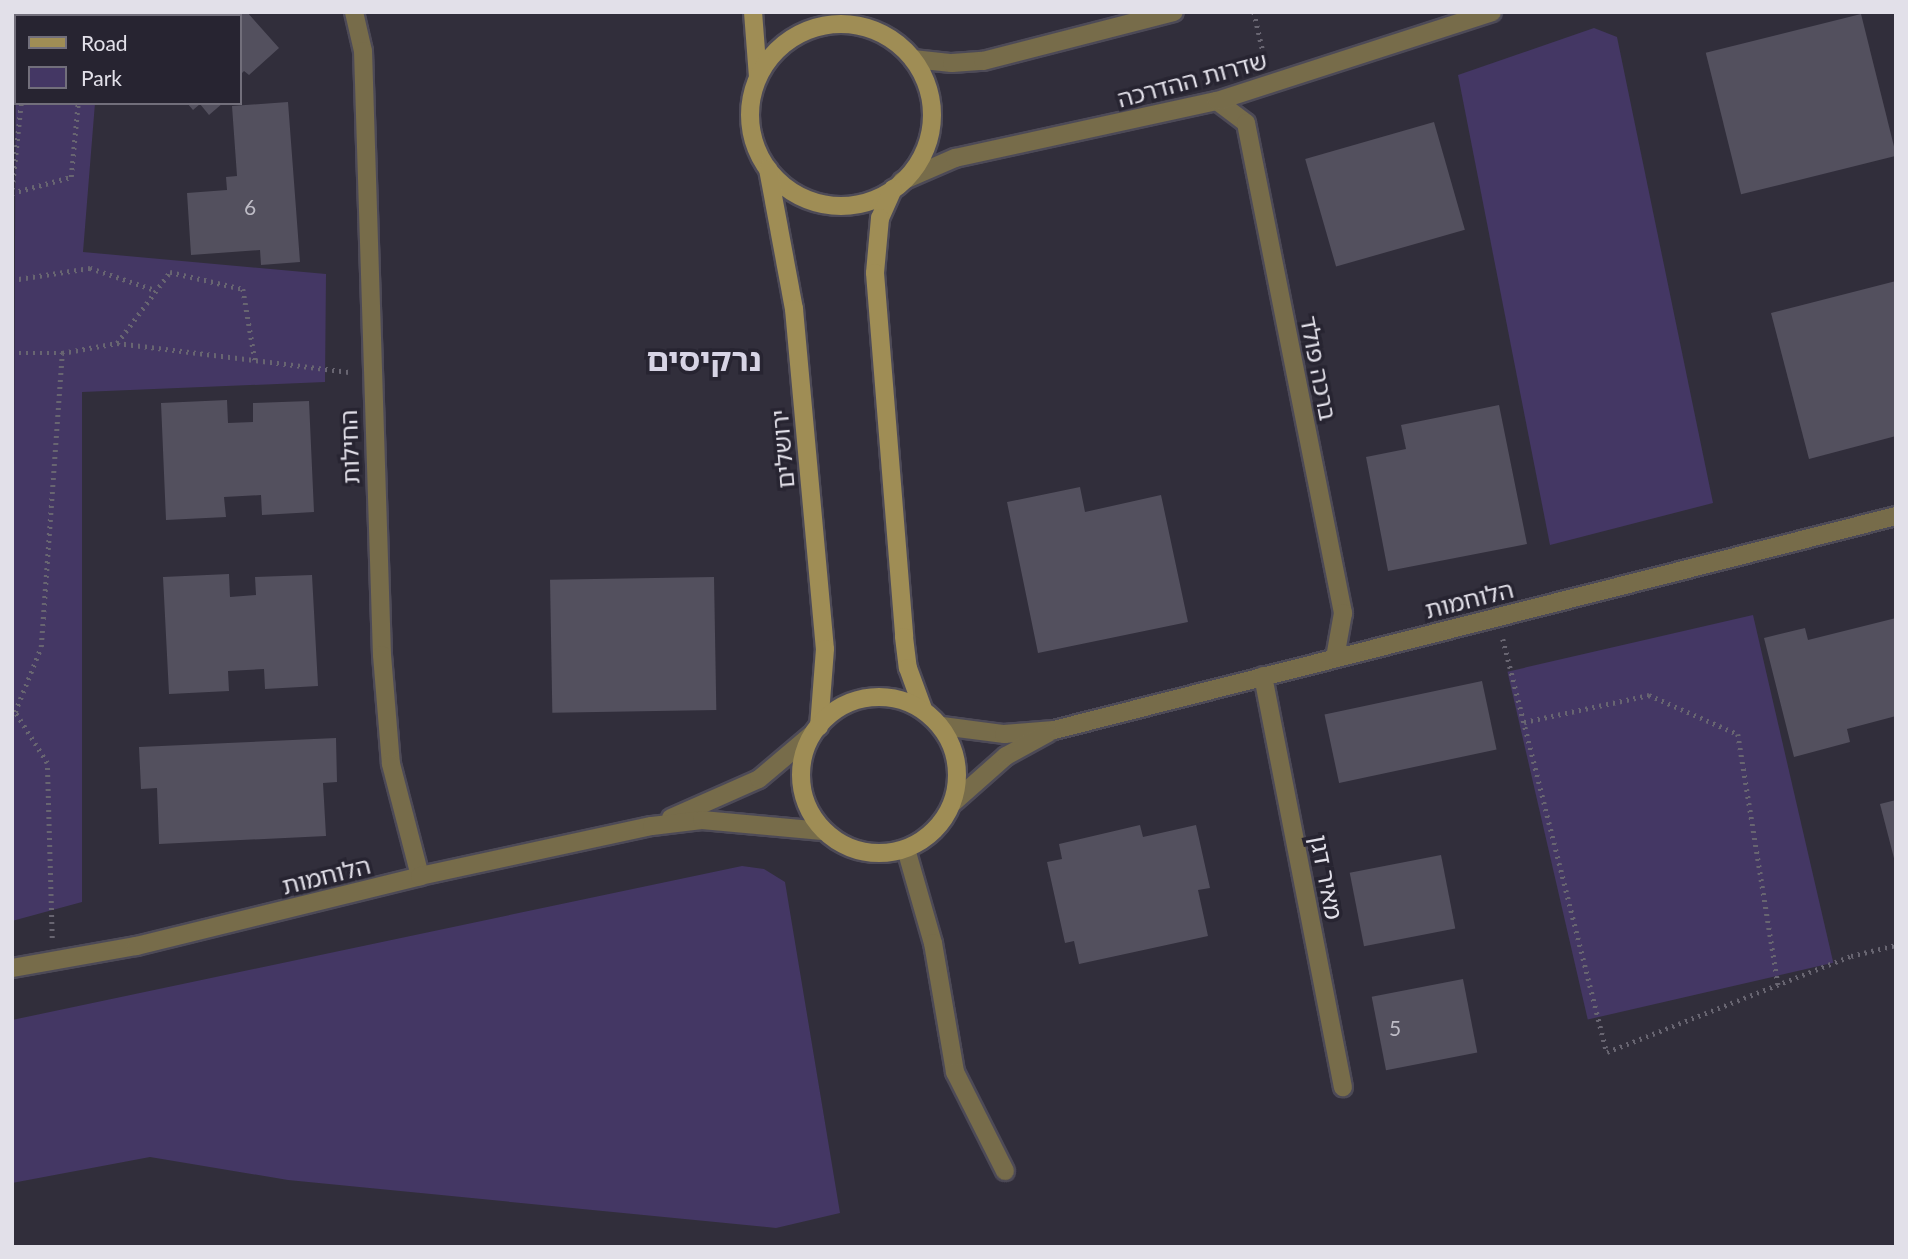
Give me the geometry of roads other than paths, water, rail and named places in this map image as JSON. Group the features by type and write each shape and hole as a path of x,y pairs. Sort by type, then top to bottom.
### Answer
{"street":[{"name":"החילות","path":"354,12 363,51 381,641 391,764 420,876"},
{"path":"753,12 758,77"},
{"path":"913,59 952,63 983,61 1174,12"},
{"name":"שדרות ההדרכה","path":"898,185 955,158 1217,101 1492,12"},
{"path":"898,185 860,205 830,206 800,197 768,169 758,155 750,126 751,96 758,77 781,46 806,30 861,19 891,39 913,59 927,86 932,116 926,146 898,185 880,218 875,273 904,637 908,668 923,709"},
{"name":"ברכה פולד","path":"1217,101 1245,123 1343,613 1335,658"},
{"name":"ירושלים","path":"768,169 794,309 822,621 825,678 815,731"},
{"name":"הלוחמות","path":"942,726 1004,734 1054,730 1896,516"},
{"name":"מאיר דגן","path":"1263,676 1343,1087"},
{"path":"874,696 899,699 923,709 942,726 954,750 958,776 954,803 940,826 906,849 870,854 844,846 823,831 808,810 801,785 802,759 815,731 849,702 874,696"},
{"name":"הלוחמות","path":"954,803 1006,755 1054,730"},
{"name":"הלוחמות","path":"652,826 759,779 815,731"},
{"name":"הלוחמות","path":"12,968 149,943 420,876 652,826 702,820 823,831"},
{"path":"906,849 933,943 955,1072 1004,1171"}],"district":[{"name":"נרקיסים","path":"704,359"}]}
